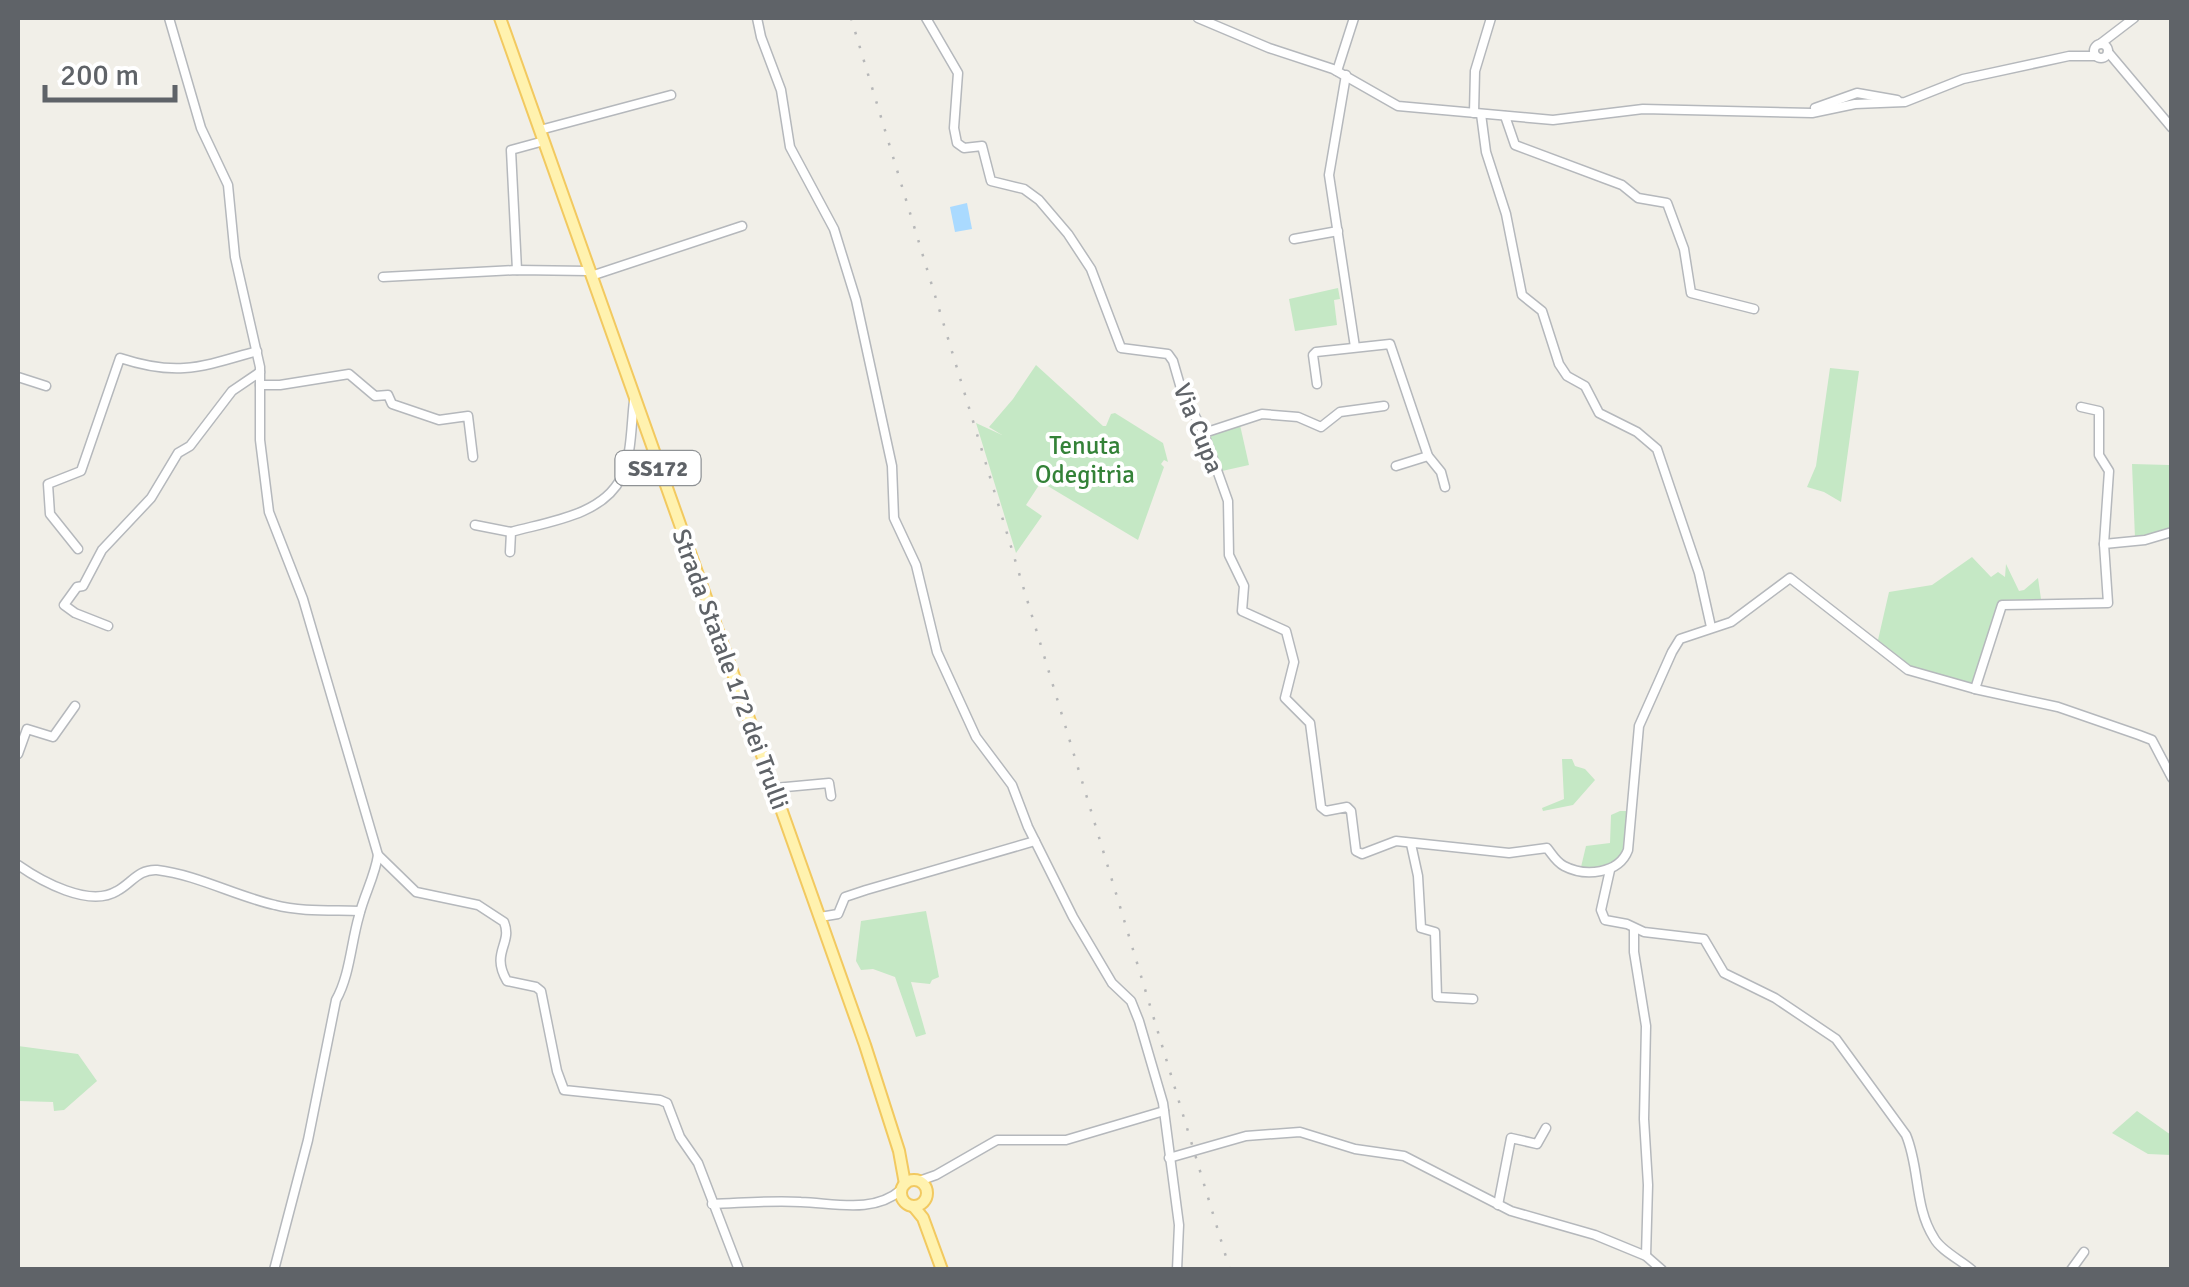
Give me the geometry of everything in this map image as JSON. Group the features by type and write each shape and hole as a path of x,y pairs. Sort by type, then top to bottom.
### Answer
{"main road":[{"name":"Strada Statale 172 dei Trulli","path":"500,18 775,788 913,1192"},
{"path":"913,1192 942,1270"}],"street":[{"path":"169,18 201,128 228,185 235,257 260,372 260,440 269,512 302,599 378,855 336,1000 308,1140 274,1270"},
{"path":"757,18 760,37 781,90 790,148 834,230 856,300 892,466 894,518 916,565 937,652 976,737 1012,784 1073,917 1112,984 1131,1001 1158,1080 1178,1225 1177,1270"},
{"name":"Via Cupa","path":"926,18 958,73 954,128 957,143 964,148 982,146 991,181 1024,189 1058,223 1091,270 1121,348 1170,356 1182,392 1204,432 1228,501 1229,555 1244,586 1242,611 1286,632 1294,662 1286,698 1310,723 1321,807 1326,811 1347,807 1352,811 1356,851 1362,854 1396,841 1411,844"},
{"path":"1198,18 1268,48 1342,73 1398,106 1562,120 1643,109 1796,113 1910,101 1963,79 2101,51 2115,32 2134,18"},
{"path":"1354,18 1342,73 1329,176 1355,347"},
{"path":"1491,18 1475,72 1477,114 1506,214 1522,296 1542,311 1559,364 1568,376 1585,386 1599,413 1637,432 1657,449 1699,573 1711,627"},
{"path":"2115,32 2111,50 2172,128"},
{"path":"2101,51 2122,68"},
{"path":"517,270 511,150 542,136 672,95"},
{"path":"1505,116 1515,145 1622,185 1638,198 1668,203 1684,249 1691,292 1754,310"},
{"path":"384,277 517,270 590,273 742,226"},
{"path":"1294,239 1338,231"},
{"path":"1317,384 1314,354 1390,344 1428,456 1442,472 1446,487"},
{"path":"78,548 50,514 48,484 81,471 120,358 147,367 193,370 257,351"},
{"path":"108,626 64,606 77,586 83,586 102,550 150,498 178,453 190,446 232,391 260,372"},
{"path":"260,384 280,385 349,374 374,396 388,395 392,404 439,420 468,416 473,458"},
{"path":"18,377 46,386"},
{"path":"475,525 510,532 578,514 606,496 620,480 634,401"},
{"path":"1204,432 1262,414 1298,417 1320,428 1340,412 1384,406"},
{"path":"1975,689 2002,604 2111,600 2104,544 2109,471 2099,455 2100,411 2081,408"},
{"path":"1396,466 1428,456"},
{"path":"510,532 510,552"},
{"path":"2104,544 2145,540 2172,532"},
{"path":"1473,999 1438,997 1434,932 1421,928 1418,876 1411,844 1508,853 1547,848 1568,868 1610,870 1620,863 1628,850 1636,754 1645,710 1680,639 1731,622 1790,578 1908,670 2058,706 2152,740 2172,778"},
{"path":"18,754 27,729 53,737 75,706"},
{"path":"775,788 829,783 832,796"},
{"path":"820,917 838,914 843,899 856,893 1035,841"},
{"path":"378,855 416,892 478,905 504,922 507,928 499,957 502,972 507,981 536,986 541,992 556,1071 564,1090 660,1100 667,1104 680,1137 698,1163 739,1270"},
{"path":"18,865 49,886 69,892 114,894 142,872 159,870 278,906 360,912"},
{"path":"1610,870 1601,910 1603,919 1634,929 1704,939 1724,972 1775,998 1836,1039 1908,1140 1918,1194 1934,1240 1972,1270"},
{"path":"1634,929 1646,1026 1646,1256"},
{"path":"712,1204 802,1202 854,1206 913,1192 996,1140 1066,1140 1164,1110"},
{"path":"1498,1204 1511,1138 1536,1144 1546,1128"},
{"path":"1169,1158 1246,1136 1300,1132 1355,1148 1404,1156 1498,1204 1596,1235 1646,1256 1662,1270"},
{"path":"2071,1270 2084,1252"}],"green space":[{"path":"1338,288 1340,299 1334,300 1337,325 1295,331 1289,299"},
{"name":"Tenuta Odegitria","path":"1036,365 1103,426 1115,413 1163,443 1168,462 1164,460 1161,464 1164,467 1138,540 1041,482 1026,505 1042,516 1016,553 976,423 1002,435 989,427"},
{"path":"1830,368 1859,371 1841,502 1807,487 1816,466"},
{"path":"1240,425 1249,465 1222,471 1208,434"},
{"path":"2132,464 2169,465 2171,528 2135,538"},
{"path":"1972,557 1991,577 1998,572 2005,577 2006,564 2019,591 2038,578 2041,599 2004,600 1975,686 1913,668 1878,640 1889,592 1932,585"},
{"path":"1562,759 1572,759 1575,766 1585,769 1595,780 1573,805 1543,811 1542,808 1564,799"},
{"path":"1630,811 1624,857 1605,869 1581,867 1586,846 1610,843 1611,815"},
{"path":"926,911 939,977 930,984 911,982 926,1034 916,1037 895,977 873,969 861,970 856,961 861,921"},
{"path":"18,1046 78,1054 97,1081 64,1110 54,1111 53,1102 18,1101"},
{"path":"2137,1111 2171,1135 2171,1155 2148,1154 2112,1133"}],"water":[{"path":"967,203 972,229 955,232 950,207"}],"railway":[{"path":"851,18 1230,1270"}]}
